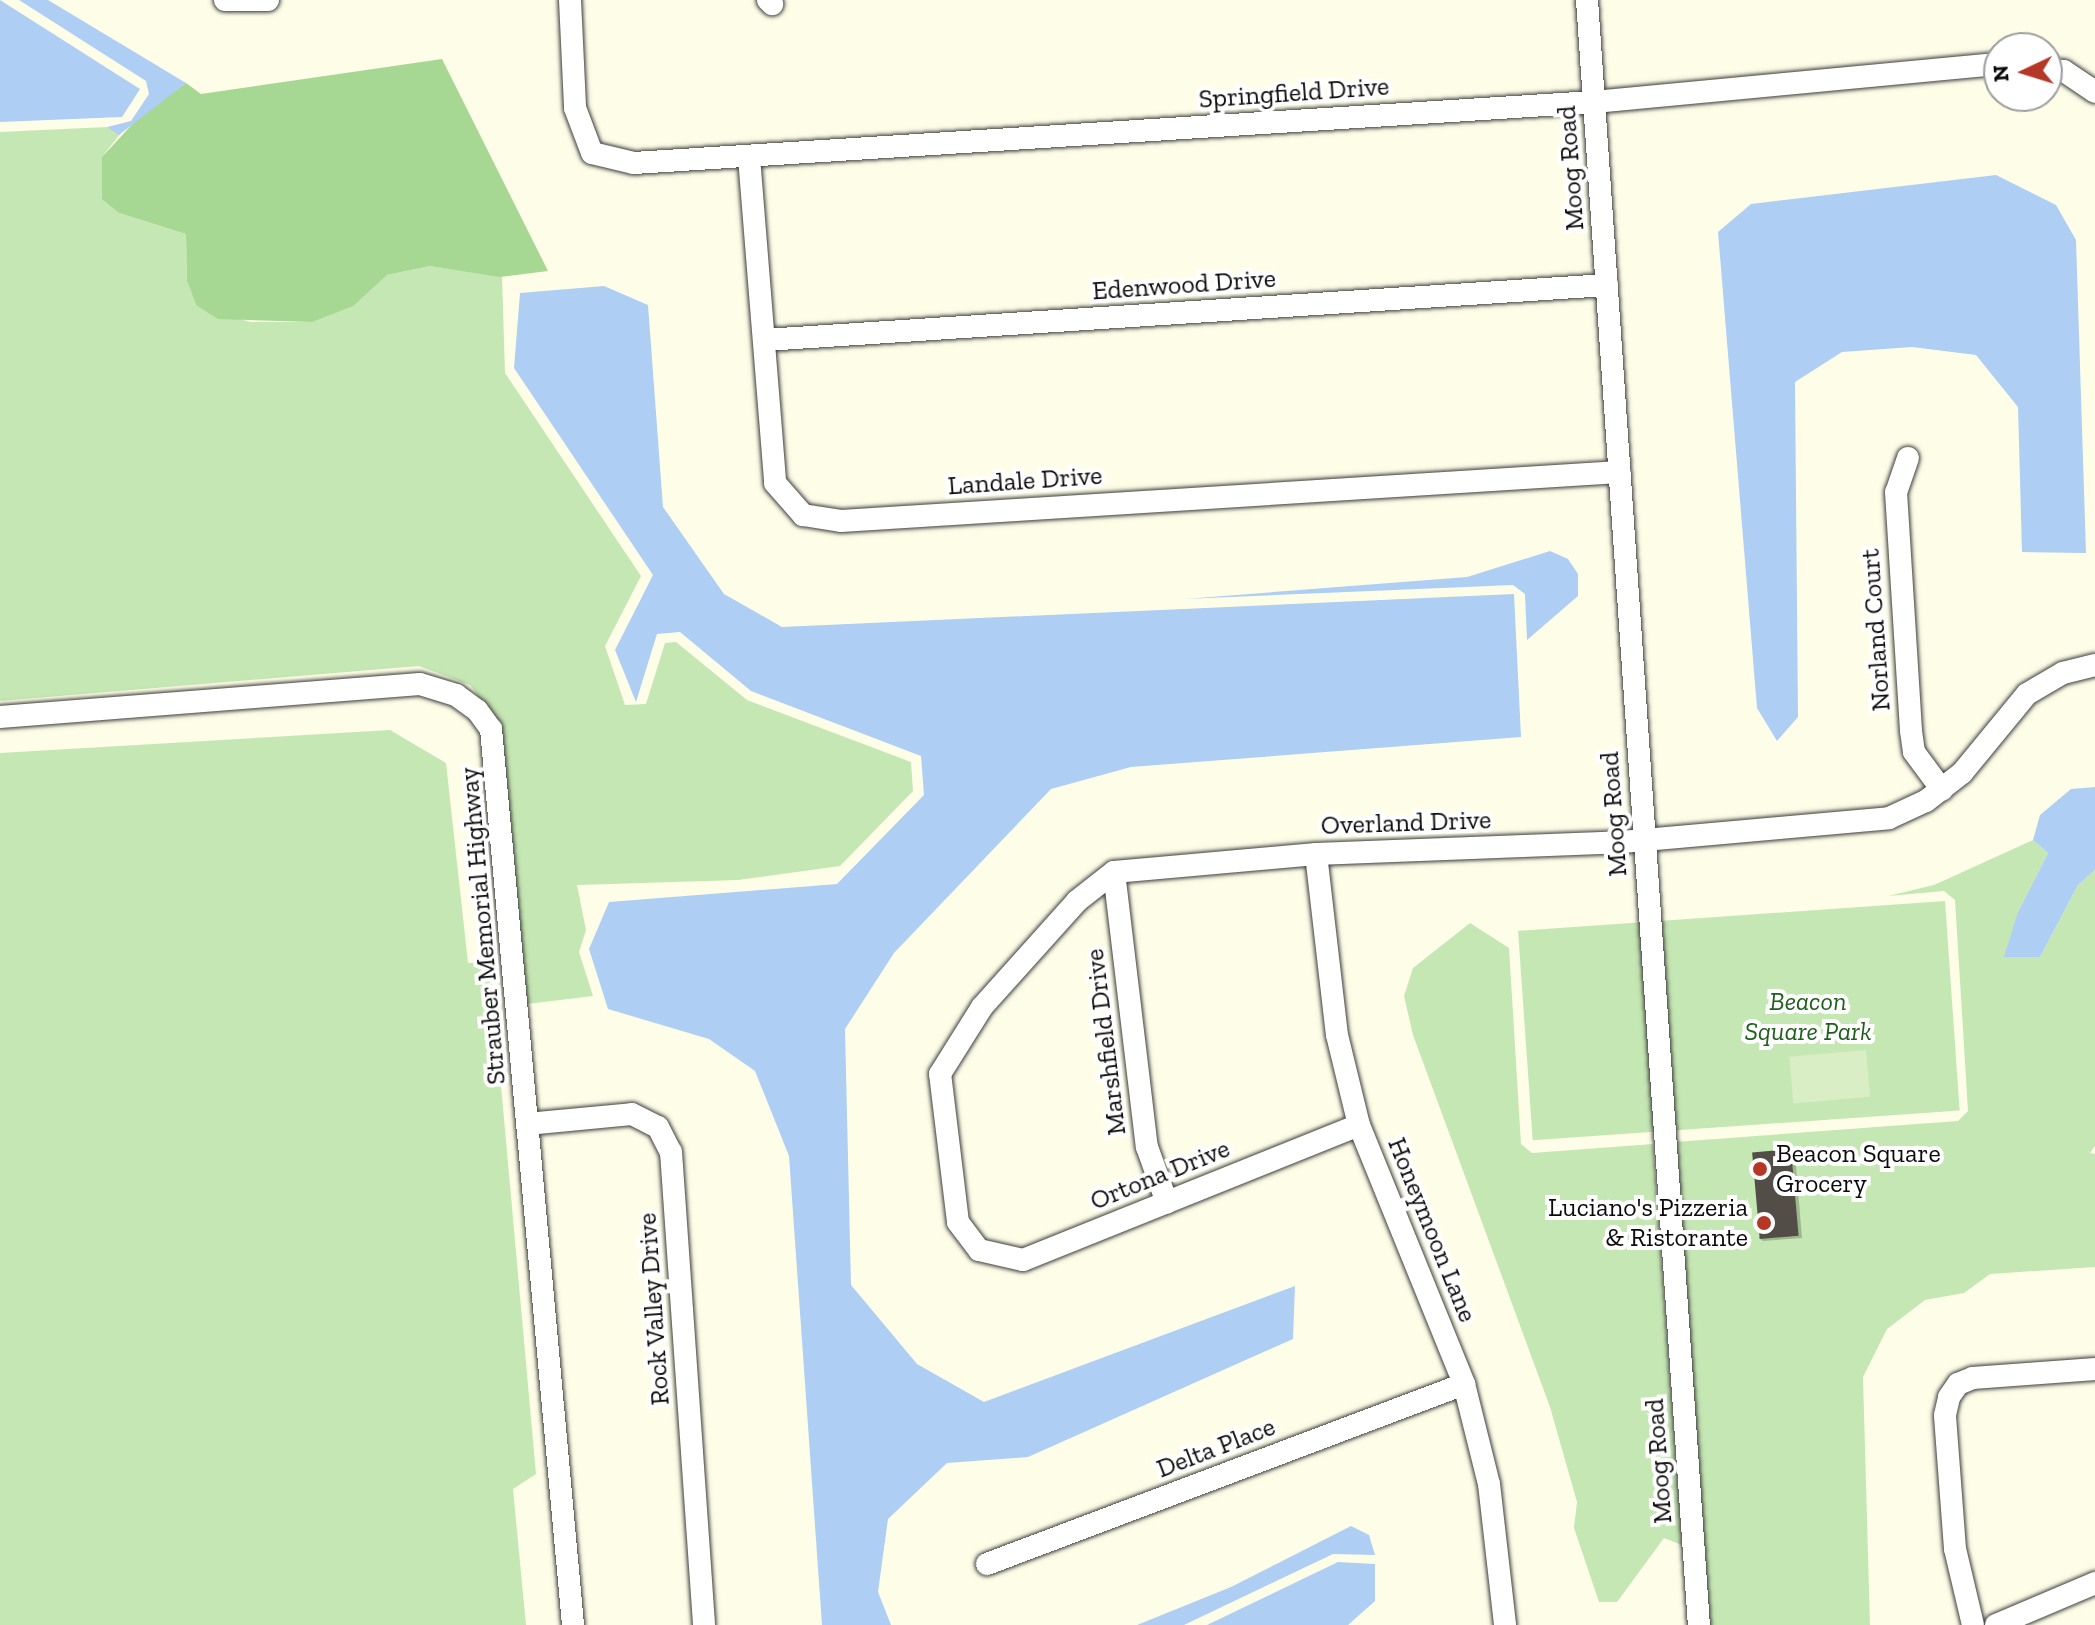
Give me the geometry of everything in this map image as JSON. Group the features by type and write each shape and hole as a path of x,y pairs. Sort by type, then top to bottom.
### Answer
{"street":[{"path":"225,0 268,0"},
{"name":"Springfield Drive","path":"570,0 575,108 592,153 634,163 1594,102 1983,66"},
{"name":"Moog Road","path":"1587,0 1699,1625"},
{"path":"2063,71 2095,92"},
{"name":"Landale Drive","path":"749,157 775,483 803,515 841,521 1619,472"},
{"name":"Edenwood Drive","path":"765,340 1607,285"},
{"name":"Norland Court","path":"1908,458 1896,492 1911,731 1914,752 1942,790"},
{"name":"Overland Drive","path":"1114,872 1316,854 1644,840 1868,823 1909,810 1942,790 2027,694 2063,673 2095,665"},
{"name":"Strauber Memorial Highway","path":"0,717 420,684 441,688 477,710 496,745 573,1625"},
{"name":"Honeymoon Lane","path":"1316,854 1337,1035 1359,1125 1464,1384 1489,1484 1505,1625"},
{"name":"Marshfield Drive","path":"1114,872 1147,1147 1167,1203"},
{"name":"Ortona Drive","path":"1114,872 1077,901 982,1007 940,1074 958,1222 979,1250 1023,1260 1359,1125"},
{"name":"Rock Valley Drive","path":"527,1124 632,1114 658,1127 671,1152 704,1625"},
{"path":"1973,1625 1955,1549 1945,1415 1949,1397 1958,1384 1973,1378 2095,1369"},
{"name":"Delta Place","path":"987,1564 1464,1384"},
{"path":"1996,1625 2095,1583"}],"green space":[{"path":"442,59 548,271 500,277 430,266 387,275 353,306 312,322 218,319 196,305 187,281 186,234 119,213 102,199 102,157 139,117 186,83 201,94"},
{"path":"107,127 120,134 102,157 119,213 186,234 187,281 196,305 250,322 312,322 387,275 430,266 502,276 505,373 641,576 605,646 625,705 646,704 665,643 676,642 747,700 911,762 913,791 840,866 738,880 577,885 586,930 579,952 593,996 527,1004 500,725 470,685 419,666 0,701 0,132"},
{"path":"390,730 446,763 468,963 490,963 536,1474 513,1489 526,1625 0,1625 0,753"},
{"path":"2033,840 2048,853 2018,912 2040,957 2078,885 2095,870 2095,1146 2090,1153 2095,1154 2095,1267 1990,1274 1964,1293 1925,1300 1887,1329 1863,1377 1870,1625 1710,1625 1675,1142 1958,1121 1968,1111 1955,900 1944,891 1888,896 1934,885"},
{"name":"Beacon Square Park","path":"1945,901 1960,1110 1533,1140 1518,931"},
{"path":"1470,923 1509,948 1521,1144 1532,1153 1653,1144 1682,1545 1664,1538 1617,1602 1599,1602 1574,1528 1577,1502 1550,1407 1413,1035 1404,996 1413,968"},
{"path":"1866,1050 1870,1097 1793,1104 1789,1057"}],"water":[{"path":"0,0 140,89 122,117 0,122"},
{"path":"19,0 48,0 186,83 119,135 107,127 131,121 149,94 146,81"},
{"path":"1996,175 2056,205 2076,240 2086,553 2022,552 2018,407 1976,355 1912,347 1842,352 1795,382 1798,717 1777,741 1757,708 1718,232 1751,204"},
{"path":"604,286 648,305 663,507 724,594 782,627 1514,594 1521,737 1131,767 1051,789 894,953 845,1029 851,1285 917,1364 984,1402 1295,1286 1293,1339 1028,1457 947,1463 888,1519 878,1592 891,1625 822,1625 789,1156 755,1071 709,1039 608,1009 589,949 609,902 837,884 924,795 921,756 751,691 680,632 657,634 636,702 615,650 653,575 514,368 520,293"},
{"path":"1550,551 1568,559 1578,574 1578,596 1527,640 1525,594 1513,585 1185,599 1467,577"},
{"path":"2095,787 2095,870 2078,885 2040,957 2004,957 2018,912 2048,853 2033,840 2040,815 2071,789"},
{"path":"1351,1526 1369,1535 1375,1555 1333,1554 1184,1625 1137,1625 1231,1587"},
{"path":"1338,1562 1375,1564 1375,1601 1348,1625 1207,1625"}],"building":[{"path":"1791,1149 1799,1236 1760,1239 1752,1152"}],"place":[{"name":"Beacon Square Grocery","path":"1760,1169"},
{"name":"Luciano's Pizzeria & Ristorante","path":"1764,1223"}]}
